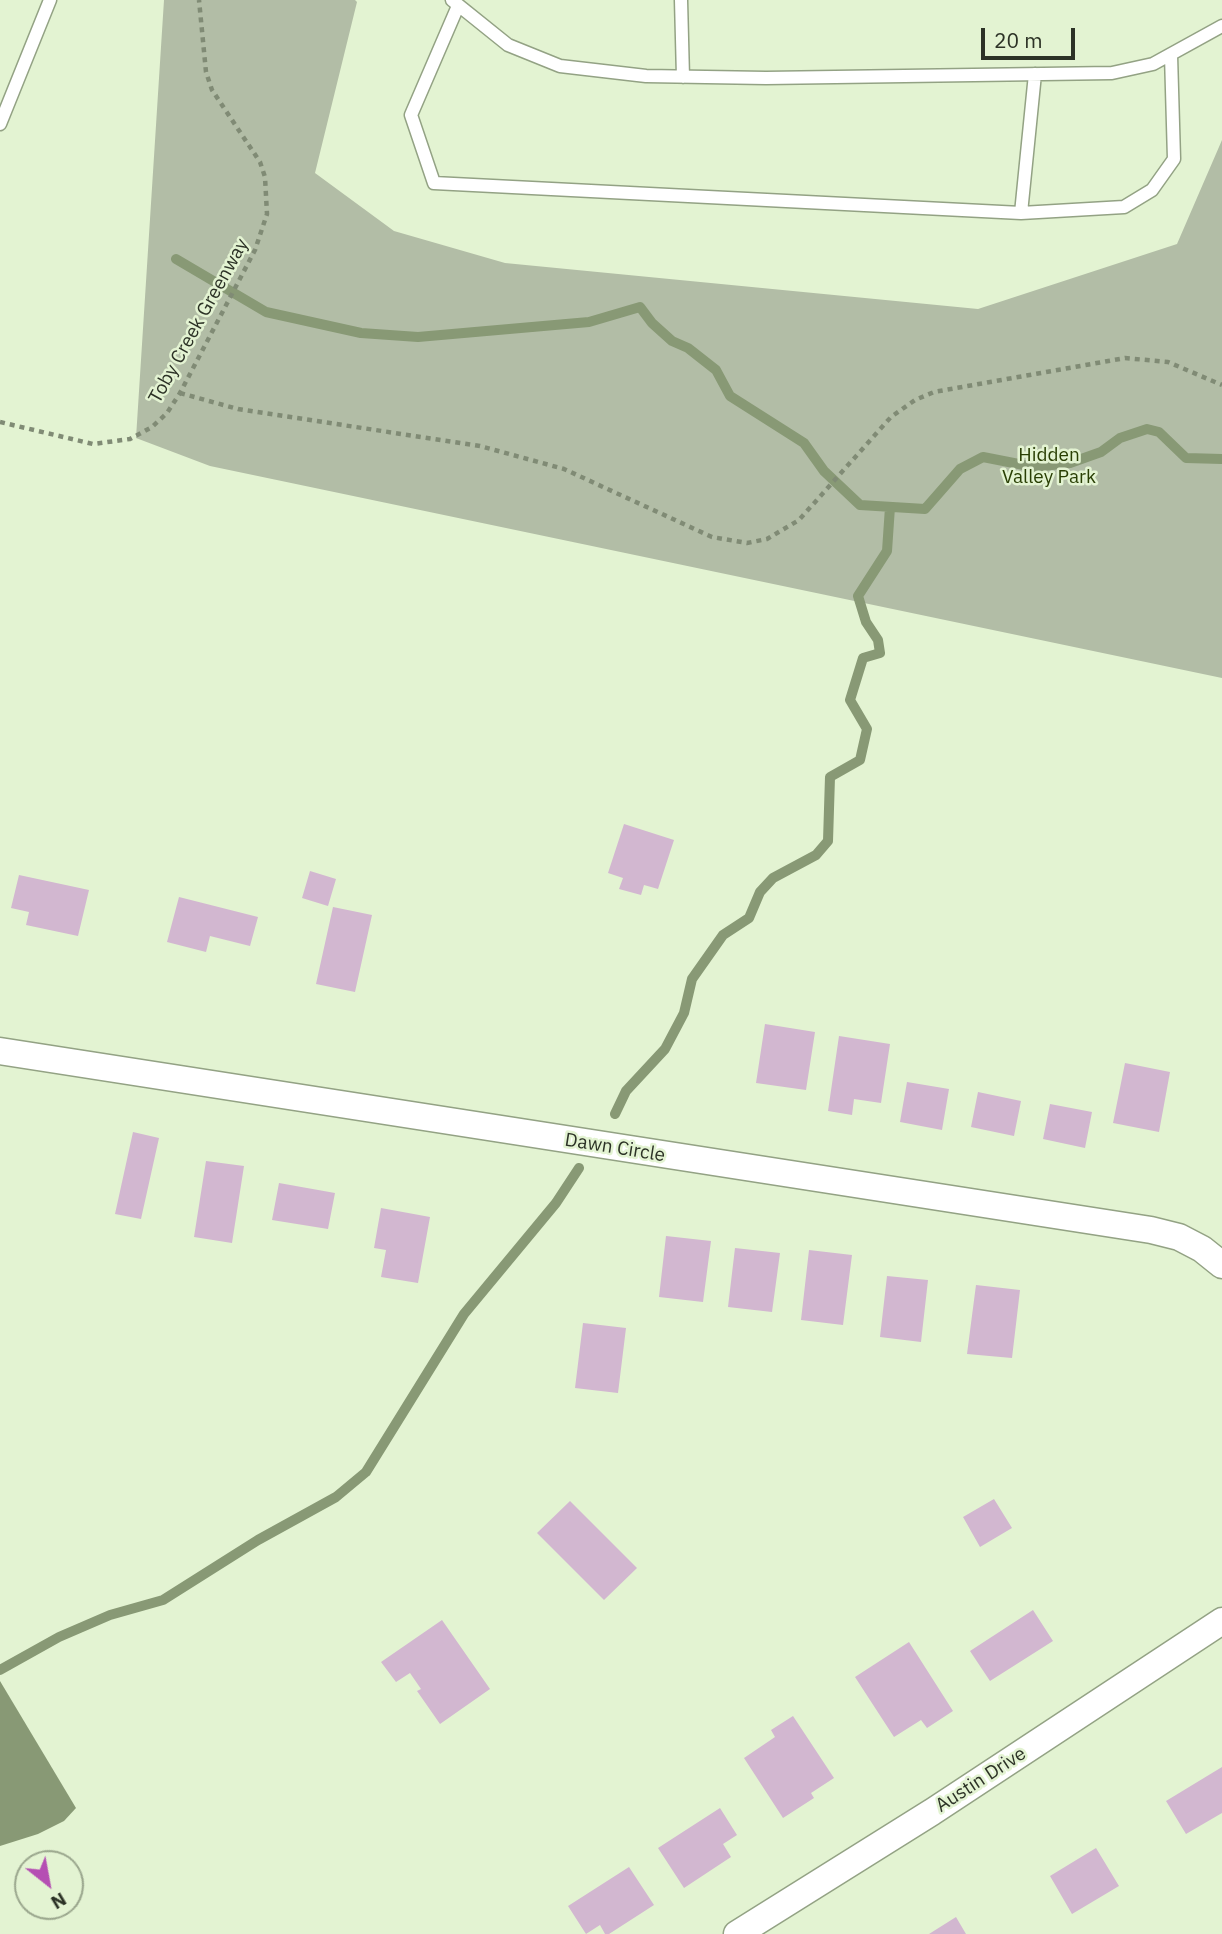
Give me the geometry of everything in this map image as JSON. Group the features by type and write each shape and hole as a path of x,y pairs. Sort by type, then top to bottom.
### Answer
{"street":[{"name":"Dawn Circle","path":"0,1051 1151,1230 1179,1237 1202,1249 1222,1265"},
{"name":"Austin Drive","path":"737,1934 944,1805 1222,1621"}],"lane":[{"path":"0,124 50,0"},
{"path":"681,0 683,77"},
{"path":"1171,55 1174,159 1152,190 1124,207 1021,213 434,183 411,115 455,3 508,45 560,66 646,76 1112,73 1153,64 1222,26"},
{"path":"1021,213 1035,74"}],"path":[{"name":"Toby Creek Greenway","path":"0,422 80,441 111,443 130,439 152,427 167,413 180,393 261,236 268,204 265,177 260,162 209,81 203,53 199,0"},
{"path":"180,393 238,410 480,446 552,466 727,541 747,543 767,540 799,520 875,433 903,408 934,392 1125,358 1168,362 1222,385"}],"green space":[{"name":"Hidden Valley Park","path":"164,0 355,0 357,2 315,173 394,231 505,263 978,309 1177,244 1222,140 1222,678 210,466 136,438"}],"shaded area":[{"path":"0,1681 76,1808 64,1821 38,1834 0,1846"}],"building":[{"path":"624,824 674,840 658,889 644,885 641,895 619,889 623,878 608,873"},
{"path":"310,871 336,879 328,906 302,898"},
{"path":"19,875 89,890 78,936 26,925 29,912 11,908"},
{"path":"179,897 258,917 250,946 210,936 206,952 167,942"},
{"path":"333,907 372,915 355,992 316,984"},
{"path":"765,1024 815,1032 806,1090 756,1083"},
{"path":"839,1036 890,1044 881,1103 854,1099 852,1115 828,1111"},
{"path":"1125,1063 1170,1072 1159,1132 1113,1123"},
{"path":"907,1082 949,1089 942,1130 900,1122"},
{"path":"978,1092 1021,1101 1014,1136 971,1127"},
{"path":"1050,1104 1092,1112 1085,1148 1043,1139"},
{"path":"133,1132 159,1138 141,1219 115,1214"},
{"path":"206,1161 244,1166 232,1243 194,1237"},
{"path":"279,1183 335,1193 328,1229 272,1220"},
{"path":"381,1208 430,1217 418,1283 381,1277 386,1250 374,1248"},
{"path":"666,1236 711,1241 703,1302 659,1297"},
{"path":"735,1248 780,1253 772,1312 728,1307"},
{"path":"809,1250 852,1255 843,1325 801,1320"},
{"path":"887,1276 928,1280 921,1342 880,1337"},
{"path":"976,1285 1020,1290 1012,1358 967,1354"},
{"path":"583,1323 626,1328 618,1393 575,1388"},
{"path":"994,1499 1012,1528 980,1547 963,1517"},
{"path":"570,1501 637,1568 604,1600 537,1533"},
{"path":"1033,1610 1053,1641 990,1681 970,1651"},
{"path":"442,1620 490,1689 440,1724 417,1691 421,1689 410,1673 396,1682 381,1662"},
{"path":"909,1642 953,1711 927,1728 921,1720 894,1737 855,1677"},
{"path":"793,1716 834,1778 811,1793 814,1798 783,1818 744,1758 775,1737 771,1730"},
{"path":"1222,1767 1222,1813 1186,1834 1166,1801"},
{"path":"720,1808 737,1835 723,1844 731,1857 684,1888 658,1848"},
{"path":"1096,1848 1119,1886 1072,1914 1050,1876"},
{"path":"629,1867 654,1905 609,1934 605,1934 600,1925 586,1934 568,1906"},
{"path":"956,1917 966,1934 929,1934"}],"waterway":[{"path":"176,259 266,312 361,333 418,337 589,322 640,307 652,323 672,341 688,348 716,370 730,396 804,443 824,471 860,505 925,509 960,469 983,457 1034,467 1070,463 1101,452 1120,438 1147,429 1159,432 1186,458 1222,459"},
{"path":"615,1114 626,1091 665,1049 684,1013 692,979 723,935 749,918 760,892 773,878 816,855 828,841 830,777 860,760 867,729 850,700 863,658 880,653 878,640 866,622 858,596 887,551 890,507"},
{"path":"0,1670 59,1637 110,1615 163,1600 258,1540 336,1497 366,1472 464,1314 556,1203 579,1168"}]}
